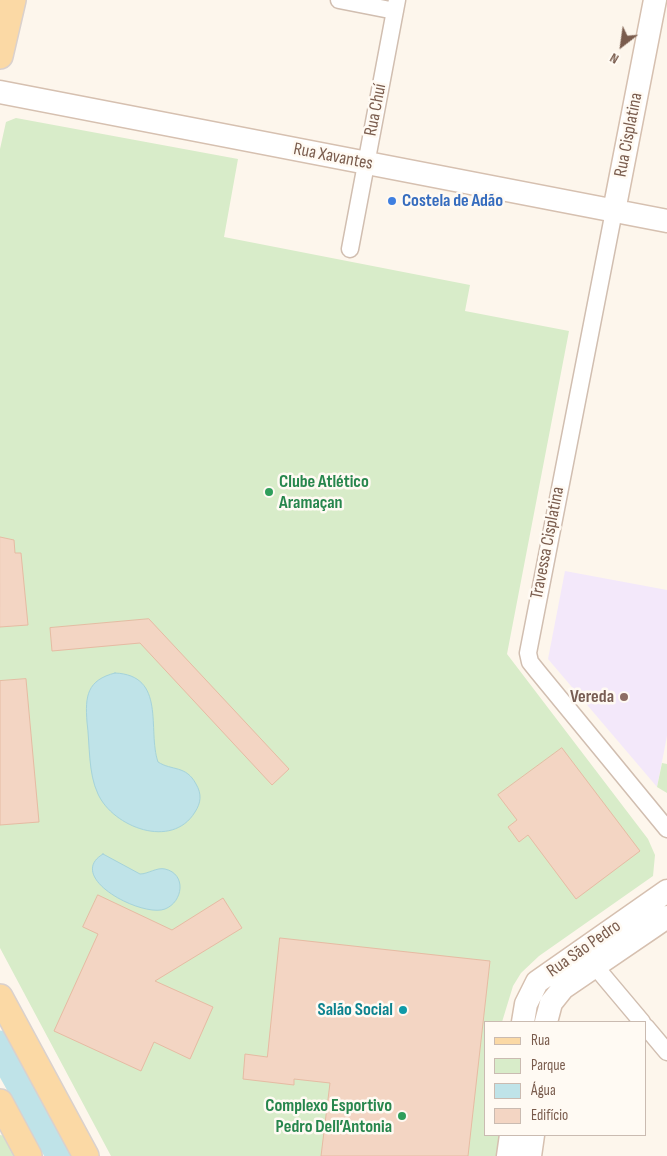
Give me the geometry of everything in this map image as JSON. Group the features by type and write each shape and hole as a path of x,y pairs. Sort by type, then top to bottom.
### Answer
{"main road":[{"path":"0,56 13,0"},
{"path":"0,997 86,1156"},
{"path":"0,1102 29,1156"}],"street":[{"path":"339,0 396,6"},
{"name":"Rua Cisplatina","path":"614,211 655,0"},
{"name":"Rua Chuí","path":"350,249 396,6"},
{"name":"Rua Xavantes","path":"0,92 667,221"},
{"name":"Travessa Cisplatina","path":"614,211 528,644 528,653 530,662 667,829"},
{"name":"Rua São Pedro","path":"546,1021 554,997 588,957 667,891"},
{"name":"Rua São Pedro","path":"523,1021 528,997 537,982 667,917"},
{"path":"588,957 641,1021"},
{"path":"647,1028 667,1052"},
{"path":"508,1156 511,1136"},
{"path":"530,1156 533,1136"}],"shaded area":[{"name":"Vereda","path":"565,571 667,590 667,736 657,787 548,659"}],"green space":[{"name":"Clube Atlético Aramaçan","path":"16,118 238,159 224,237 470,285 465,311 569,331 507,654 648,839 655,855 653,876 539,956 521,973 513,986 502,1021 484,1021 484,1136 501,1136 499,1156 111,1156 0,948 0,149 6,122"},
{"path":"662,763 667,764 667,793 657,787"},
{"path":"0,1135 7,1136 18,1156 0,1156"}],"water":[{"path":"115,673 131,676 142,683 149,694 158,762 188,774 198,788 200,798 195,812 185,823 172,830 158,832 144,830 129,824 116,816 106,806 95,786 92,777 86,713 88,697 93,685 106,676"},
{"path":"103,854 140,874 162,869 172,872 177,876 180,888 176,901 165,909 154,910 125,902 111,894 99,884 93,874 94,863"}],"building":[{"path":"0,537 14,540 15,553 21,553 28,625 0,627"},
{"path":"149,619 289,769 272,785 140,643 52,651 50,628"},
{"path":"26,679 39,822 0,825 0,681"},
{"path":"562,748 640,851 576,899 528,835 519,842 508,827 517,820 498,795"},
{"path":"98,895 172,930 223,898 242,928 155,981 213,1007 190,1059 154,1042 141,1071 54,1031 98,934 83,927"},
{"path":"280,938 490,961 468,1156 321,1156 330,1083 294,1079 294,1085 243,1079 245,1054 267,1057"}],"waterway":[{"path":"0,1046 62,1156"}],"place":[{"name":"Costela de Adão","path":"392,201"},
{"name":"Clube Atlético Aramaçan","path":"269,492"},
{"name":"Vereda","path":"624,697"},
{"name":"Salão Social","path":"403,1010"},
{"name":"Complexo Esportivo Pedro Dell’Antonia","path":"402,1116"}]}
